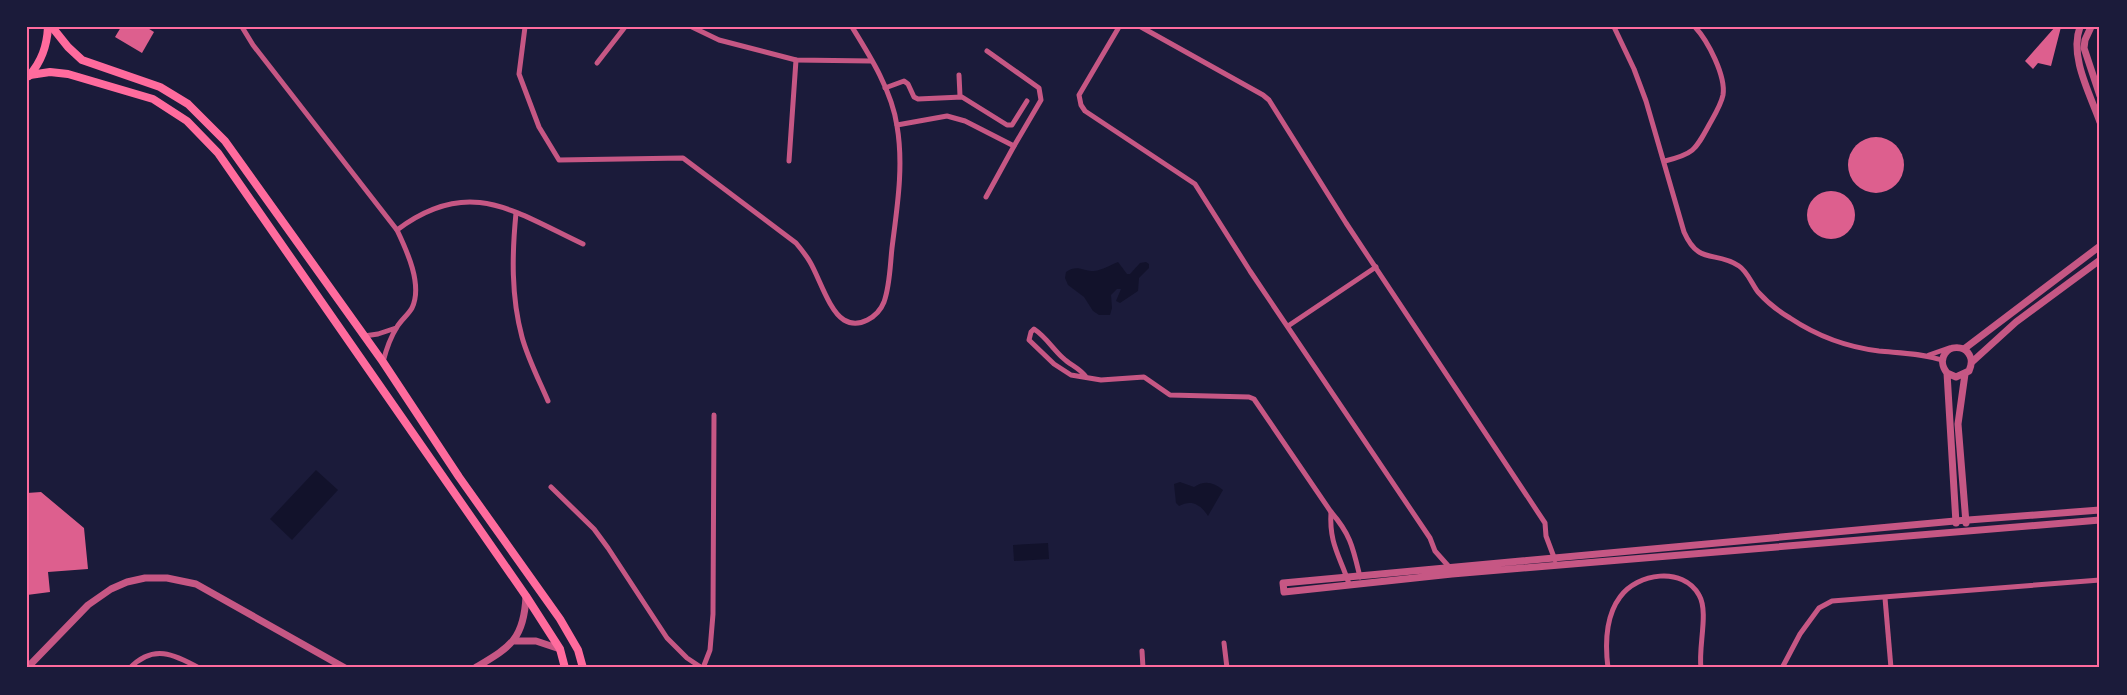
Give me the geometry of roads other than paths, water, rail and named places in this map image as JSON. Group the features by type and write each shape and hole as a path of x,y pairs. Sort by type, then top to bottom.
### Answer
{"main road":[{"path":"29,76 43,56 50,27"},
{"path":"50,27 82,60 160,87 188,104 225,141 383,362 459,477 560,619 578,650 584,668"},
{"path":"29,76 50,72 69,74 153,99 187,121 218,153 526,596 560,650 565,668"}],"street":[{"path":"242,27 253,45 397,230 411,265 415,296 412,307 396,328 385,351 383,362"},
{"path":"525,27 519,74 539,128 559,160 683,158 796,243 810,262 837,315 846,322 857,323 870,319 884,302 900,170 897,125 885,88 852,27"},
{"path":"597,63 625,27"},
{"path":"692,27 719,40 796,60 871,61"},
{"path":"1119,27 1079,95 1081,105 1085,111 1195,184 1430,538 1435,551 1451,571"},
{"path":"1141,27 1269,100 1545,523 1546,536 1555,561"},
{"path":"1614,27 1634,69 1690,245 1700,254 1741,267 1759,293 1775,308 1821,337 1843,345 1876,351 1928,355 1942,360"},
{"path":"1665,161 1686,156 1693,151 1723,96 1721,76 1695,27"},
{"path":"2080,27 2076,40 2078,60 2100,122"},
{"path":"2091,27 2084,48 2100,96"},
{"path":"986,197 1041,100 1039,88 987,51"},
{"path":"789,160 796,60"},
{"path":"959,75 960,96"},
{"path":"885,88 904,81 908,84 914,97 918,99 960,96 1006,125 1012,125 1027,101"},
{"path":"897,125 947,116 965,121 1014,147"},
{"path":"397,230 414,217 434,207 461,201 488,203 516,213 583,244"},
{"path":"516,213 513,242 514,301 522,338 548,401"},
{"path":"1964,349 2100,246"},
{"path":"1967,531 1958,424 1965,374 1972,362 2016,322 2100,260"},
{"path":"1288,326 1376,267"},
{"path":"364,336 396,328"},
{"path":"1086,377 1061,356 1040,333 1034,330 1031,332 1029,340 1054,364 1071,375 1101,380 1144,377 1170,395 1254,399 1331,512 1345,528 1353,544 1361,580"},
{"path":"1928,355 1955,347 1964,349 1972,362"},
{"path":"1950,348 1946,351 1942,365 1947,373 1956,532"},
{"path":"1947,373 1956,377 1965,374"},
{"path":"551,487 594,529 625,572 667,638 687,658 703,668 710,650 713,614 714,415"},
{"path":"1284,592 1348,581 1955,521 2100,510"},
{"path":"1331,512 1330,528 1333,546 1348,581"},
{"path":"1555,561 2100,520"},
{"path":"1608,668 1607,630 1620,597 1630,586 1648,577 1668,576 1681,579 1692,586 1700,596 1703,612 1701,668"},
{"path":"27,668 88,605 111,589 145,578 166,578 196,584 345,668"},
{"path":"1782,668 1800,634 1819,608 1832,601 2100,580"},
{"path":"475,668 515,640 524,621 526,596"},
{"path":"1885,598 1891,668"},
{"path":"515,640 536,640 560,650"},
{"path":"1224,643 1227,668"},
{"path":"1142,651 1143,668"},
{"path":"130,668 138,659 150,654 161,653 178,656 199,668"}]}
